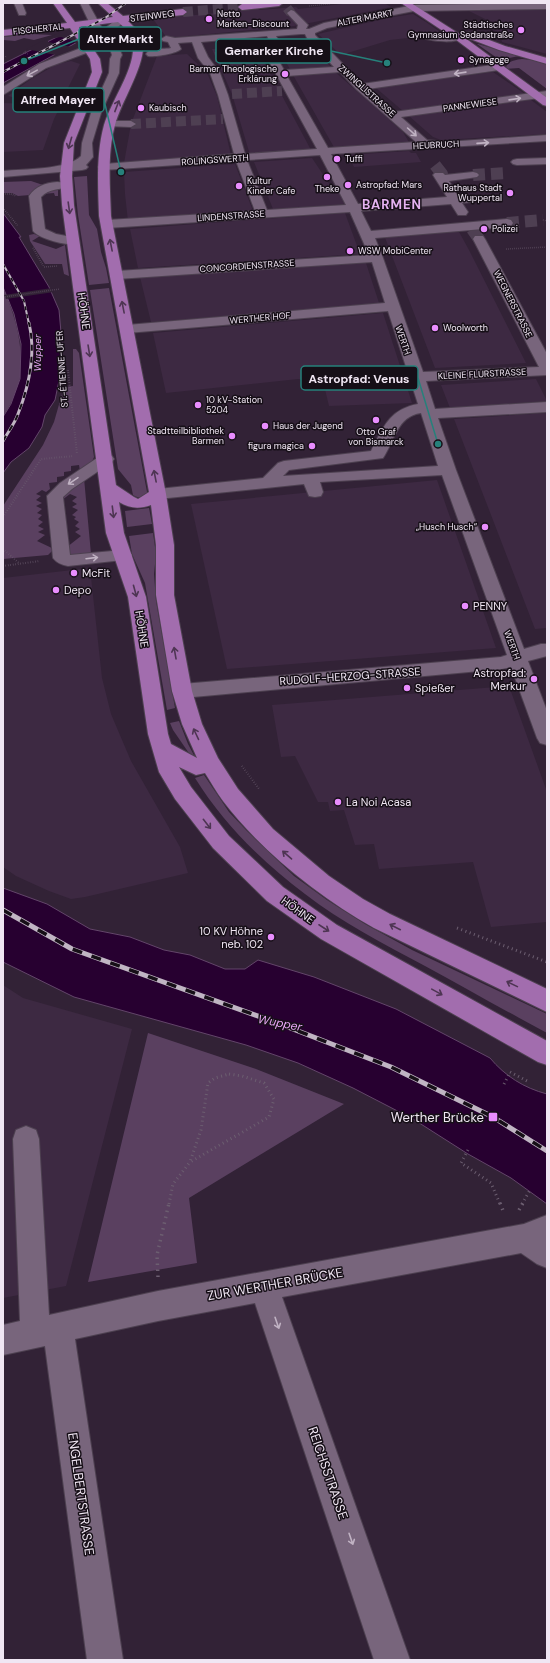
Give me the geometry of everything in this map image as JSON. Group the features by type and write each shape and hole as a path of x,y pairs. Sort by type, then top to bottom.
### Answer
{"main road":[{"path":"242,7 279,3"},
{"path":"405,3 417,6 498,66 542,95 547,103"},
{"path":"52,13 58,5"},
{"name":"HÖHNE","path":"58,5 66,18 86,43 95,59 97,72 69,143 66,185 106,459 115,533 137,597 153,707 162,748 170,772 183,793 221,842 275,894 329,932 547,1054"},
{"name":"FISCHERTAL","path":"3,33 73,25 93,17 109,6"},
{"path":"109,6 119,23 135,35"},
{"name":"STEINWEG","path":"109,6 181,9 152,16 135,18 119,23"},
{"path":"429,9 468,36 547,61"},
{"path":"152,16 136,24 135,35 138,43 136,58 110,124 104,166 105,216 158,494 165,545 165,595 182,691 192,724 208,760 230,795 246,815 265,835 320,882 355,906 382,921 547,1001"},
{"name":"FISCHERTAL","path":"3,24 93,17 119,23"},
{"path":"24,31 62,35 86,43"},
{"path":"498,66 508,60 531,57"},
{"path":"110,488 128,502 138,504 148,502 158,494"},
{"path":"162,748 196,767 200,768 205,765 208,760"}],"street":[{"path":"18,3 22,13"},
{"path":"84,3 93,17 100,36 110,55 115,59"},
{"name":"ALTER MARKT","path":"170,42 305,29 417,6 429,9 457,9"},
{"path":"439,15 457,9 547,6"},
{"path":"291,13 305,29 299,34 307,42 300,42"},
{"path":"66,169 81,163 87,156 87,143 96,113 114,73 115,59 117,55 107,31 119,23"},
{"name":"ALTER MARKT","path":"265,46 305,29"},
{"name":"ZWINGLISTRASSE","path":"305,29 360,87 394,115 430,150"},
{"path":"429,37 458,37"},
{"name":"ALTER MARKT","path":"170,42 196,49"},
{"name":"ALTER MARKT","path":"170,42 176,49 166,52 152,53 196,49 265,46 286,43"},
{"path":"3,92 18,81 51,62 80,53 86,43"},
{"name":"WERTH","path":"265,46 281,73 286,90 326,153 355,208 367,235 429,411 448,470 547,738"},
{"path":"196,49 215,57"},
{"path":"196,49 228,94 226,119 262,214"},
{"path":"360,87 498,66"},
{"path":"281,73 342,69"},
{"name":"PANNEWIESE","path":"394,115 542,95"},
{"path":"110,124 131,124"},
{"name":"HEUBRUCH","path":"326,153 430,150 446,145 547,138"},
{"name":"ROLINGSWERTH","path":"3,174 104,166 326,153"},
{"path":"87,156 92,161 104,166"},
{"path":"517,162 547,161"},
{"name":"WEGNERSTRASSE","path":"473,175 440,177 479,239 526,331 547,368"},
{"path":"66,185 46,186 35,196 39,231 52,237 73,241"},
{"name":"LINDENSTRASSE","path":"107,224 355,208 467,199"},
{"path":"367,235 507,223"},
{"name":"CONCORDIENSTRASSE","path":"117,275 376,258"},
{"name":"WERTHER HOF","path":"127,329 392,307"},
{"name":"KLEINE FLURSTRASSE","path":"416,377 547,371"},
{"path":"268,482 284,466 377,456 395,420 414,409 429,411 547,406"},
{"path":"106,459 66,486 56,496 62,558 68,561 123,554"},
{"path":"158,494 268,482 312,485 448,470"},
{"name":"RUDOLF-HERZOG-STRASSE","path":"182,691 245,684 477,666 502,663 541,650 547,650"},
{"name":"ENGELBERTSTRASSE","path":"26,1139 46,1331 105,1660"},
{"name":"ZUR WERTHER BRÜCKE","path":"3,1340 158,1306 264,1286 539,1240"},
{"name":"REICHSSTRASSE","path":"264,1286 392,1660"}],"path":[{"path":"26,51 23,52 32,54"},
{"path":"3,56 7,57"},
{"path":"18,100 85,103"},
{"path":"3,194 14,195 16,202"},
{"path":"3,208 20,228"},
{"path":"479,239 547,247"},
{"path":"33,248 44,268 59,265"},
{"path":"3,297 56,290"},
{"name":"ST.-ÉTIENNE-UFER","path":"3,517 41,459 78,456 69,387 68,364"},
{"path":"3,549 20,564"},
{"path":"3,566 62,558"},
{"path":"452,926 547,962"},
{"path":"504,1084 510,1072 529,1082"},
{"path":"158,1306 157,1255 173,1184 190,1162 201,1130 208,1083 217,1076 237,1074 264,1083 274,1099 269,1118 190,1162"},
{"path":"468,1150 460,1163 491,1183 505,1216"},
{"path":"521,1208 530,1190"}],"shaded area":[{"path":"351,3 384,3 391,7 294,26 167,38 153,19 258,9 296,7 298,9"},
{"name":"Städtisches Gymnasium Sedanstraße","path":"547,9 547,54 502,42 501,38 484,33 506,28 496,21 491,22 469,11"},
{"path":"413,14 443,34 390,40 341,55 318,34 388,18"},
{"path":"31,34 52,35 34,40 24,38 15,41 3,40 3,37"},
{"path":"308,44 332,68 291,71 277,46"},
{"path":"478,44 519,56 500,60"},
{"path":"256,47 311,150 250,155 232,94 212,49"},
{"path":"187,54 207,73 217,96 231,155 124,163 131,124 157,56"},
{"path":"522,59 547,64 547,89 519,68 506,69 506,66 509,63 514,60"},
{"path":"71,61 80,64 62,100 8,96 31,79 57,64"},
{"path":"334,71 403,132 410,144 335,149 293,75"},
{"path":"493,72 525,94 403,111 376,88"},
{"path":"531,100 547,112 547,134 441,140 433,137 409,116"},
{"path":"3,103 61,105 54,119 43,150 3,152"},
{"path":"409,151 411,153 416,153 421,162 354,167 348,155"},
{"path":"312,158 334,191 339,191 346,204 273,209 254,162"},
{"path":"235,164 253,211 128,221 124,172"},
{"path":"87,176 89,215 97,229 109,283 89,285 78,215 74,177"},
{"path":"31,181 58,190 58,196 55,196 54,193 18,196 12,193 3,193 3,182"},
{"path":"345,213 360,254 138,268 130,229"},
{"path":"458,230 526,363 435,368 384,235"},
{"path":"34,234 40,236 32,241 56,249 65,245 69,276 64,274 62,264 45,264 30,241 29,235"},
{"path":"366,263 379,303 151,322 140,277"},
{"path":"3,287 18,331 21,365 18,387 14,398 3,417"},
{"path":"109,288 147,492 147,496 143,498 133,495 131,485 118,469 90,290"},
{"path":"383,313 412,403 329,406 323,381 298,379 166,393 153,333"},
{"path":"73,349 76,349 79,353 94,457 91,464 80,471 79,465 71,466 71,471 64,472 64,476 57,477 57,482 49,483 50,489 46,492 42,490 36,494 41,496 36,500 42,503 36,506 42,509 37,513 42,515 38,519 43,522 38,526 44,529 38,532 45,535 37,541 54,549 48,555 3,559 3,506 43,445 54,422 64,387 73,386"},
{"path":"536,379 547,401 450,408 441,385"},
{"path":"547,413 547,628 535,629 454,419"},
{"path":"84,478 91,554 72,556 68,552 67,547 81,536 75,532 80,529 75,526 79,522 74,519 76,517 72,515 78,510 72,507 77,504 72,501 77,497 70,494 62,500 63,496"},
{"path":"437,480 496,648 227,669 191,504"},
{"path":"149,508 152,524 127,527 125,511"},
{"path":"153,533 156,554 154,574 156,601 175,708 167,710 145,583 132,554 129,536"},
{"path":"90,568 102,678 111,714 131,761 180,847 188,873 71,899 16,876 3,867 3,578"},
{"path":"509,686 547,792 547,922 491,927 473,862 379,869 374,844 355,845 344,810 330,811 328,802 318,802 295,756 281,757 272,705"},
{"path":"179,721 188,744 197,761 195,762 173,730 170,723"},
{"path":"204,775 229,812 294,876 327,900 365,924 412,950 547,1014 547,1033 363,932 333,914 289,882 244,841 218,811 195,778"},
{"path":"3,985 23,998 132,1029 66,1286 3,1298"},
{"path":"148,1033 256,1069 344,1104 189,1198 197,1263 88,1282"}],"water":[{"path":"114,3 140,3 130,13 3,83 3,64 97,17"},
{"name":"Wupper","path":"3,213 21,237 19,237 49,287 59,310 62,344 61,371 55,400 45,415 42,427 29,448 11,462 3,473 3,417 11,404 20,379 21,344 14,314 3,287"},
{"name":"Wupper","path":"3,888 47,904 90,929 130,937 164,950 190,955 225,969 245,969 258,960 314,977 396,1009 490,1058 509,1076 523,1085 547,1094 547,1204 511,1178 468,1154 413,1119 353,1088 298,1063 246,1045 74,997 3,962"}],"pier":[{"path":"111,3 142,4 131,14 116,24 77,44 71,40 61,37 48,39 48,42 72,47 56,55 26,49 96,15"},
{"path":"52,288 54,292 6,299 4,295"}],"tunnel":[{"path":"183,12 242,7"},
{"path":"287,8 291,13"},
{"path":"215,57 260,54"},
{"path":"232,94 282,91"},
{"path":"131,124 223,119"},
{"path":"435,165 442,174 439,175"},
{"path":"473,175 506,173"},
{"path":"507,223 543,220"},
{"path":"472,229 479,239"}],"railway":[{"path":"3,72 105,18 126,3"},
{"path":"3,264 24,301 29,324"},
{"path":"3,441 17,417 28,381 32,346 29,323"},
{"path":"3,910 72,949 280,1024 391,1067 493,1117 547,1151"}],"place":[{"name":"Netto Marken-Discount","path":"209,19"},
{"name":"Städtisches Gymnasium Sedanstraße","path":"521,30"},
{"name":"Synagoge","path":"461,60"},
{"name":"Alter Markt","path":"24,61"},
{"name":"Gemarker Kirche","path":"387,63"},
{"name":"Barmer Theologische Erklärung","path":"285,74"},
{"name":"Kaubisch","path":"141,108"},
{"name":"Tuffi","path":"337,159"},
{"name":"Alfred Mayer","path":"121,172"},
{"name":"Theke","path":"327,177"},
{"name":"Astropfad: Mars","path":"348,185"},
{"name":"Kultur Kinder Cafe","path":"239,186"},
{"name":"Rathaus Stadt Wuppertal","path":"510,193"},
{"name":"Polizei","path":"484,229"},
{"name":"WSW MobiCenter","path":"350,251"},
{"name":"Woolworth","path":"435,328"},
{"name":"10 kV-Station 5204","path":"198,405"},
{"name":"Otto Graf von Bismarck","path":"376,420"},
{"name":"Haus der Jugend","path":"265,426"},
{"name":"Stadtteilbibliothek Barmen","path":"232,436"},
{"name":"Astropfad: Venus","path":"438,444"},
{"name":"figura magica","path":"312,446"},
{"name":"„Husch Husch“","path":"485,527"},
{"name":"McFit","path":"74,573"},
{"name":"Depo","path":"56,590"},
{"name":"PENNY","path":"465,606"},
{"name":"Astropfad: Merkur","path":"534,679"},
{"name":"Spießer","path":"407,688"},
{"name":"La Noi Acasa","path":"338,802"},
{"name":"10 KV Höhne neb. 102","path":"271,937"},
{"name":"Werther Brücke","path":"493,1117"}],"district":[{"name":"BARMEN","path":"392,204"}]}
